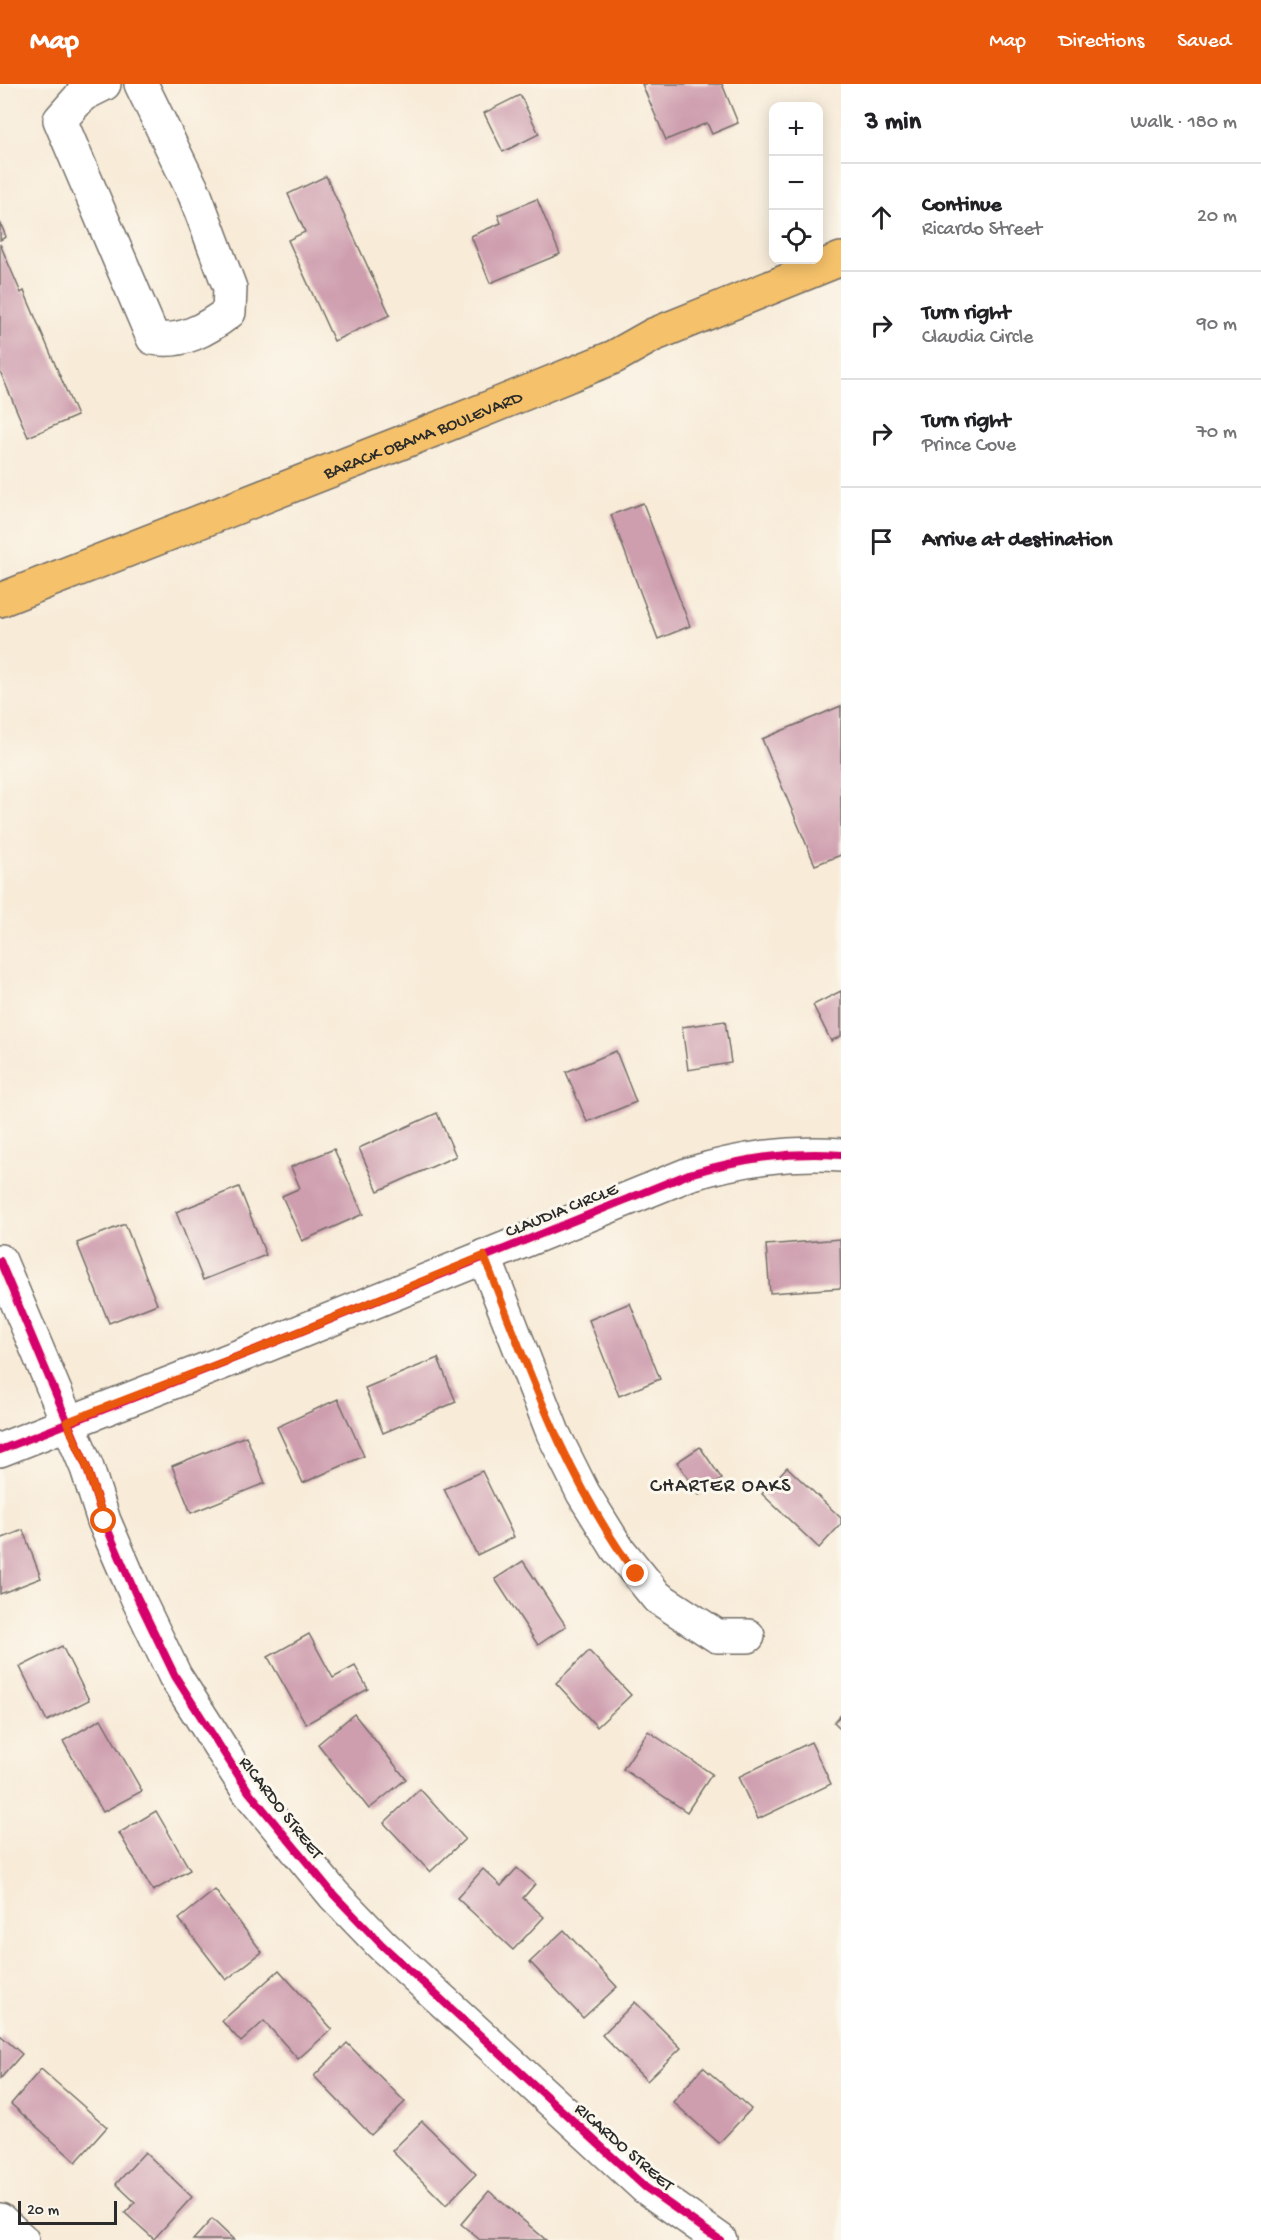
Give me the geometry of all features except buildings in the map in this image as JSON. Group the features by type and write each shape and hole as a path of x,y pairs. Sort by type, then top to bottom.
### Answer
{"main road":[{"name":"BARACK OBAMA BOULEVARD","path":"0,600 449,424 614,357 653,335 841,259"}],"street":[{"path":"104,84 82,95 60,120 153,338 168,341 208,328 229,312 230,288 195,195 141,84"},
{"name":"CLAUDIA CIRCLE","path":"0,1450 255,1350 689,1174 725,1163 753,1158 808,1153 841,1155"},
{"path":"484,1256 553,1433 583,1492 617,1548 657,1597 717,1636 748,1636"},
{"name":"RICARDO STREET","path":"0,1261 87,1468 104,1521 175,1676 214,1741 278,1830 381,1945 645,2187 720,2240"},
{"path":"0,2220 22,2240"}],"cycle path":[{"path":"0,1450 255,1350 689,1174 764,1157 802,1154 841,1155"},
{"path":"0,1261 87,1468 104,1521 136,1595 175,1676 249,1792 334,1895 382,1945 645,2187 720,2240"}],"district":[{"name":"CHARTER OAKS","path":"721,1484"}],"route":[{"path":"104,1521 87,1468 67,1422 255,1350 484,1256 553,1433 583,1492 617,1548 636,1574"}]}
